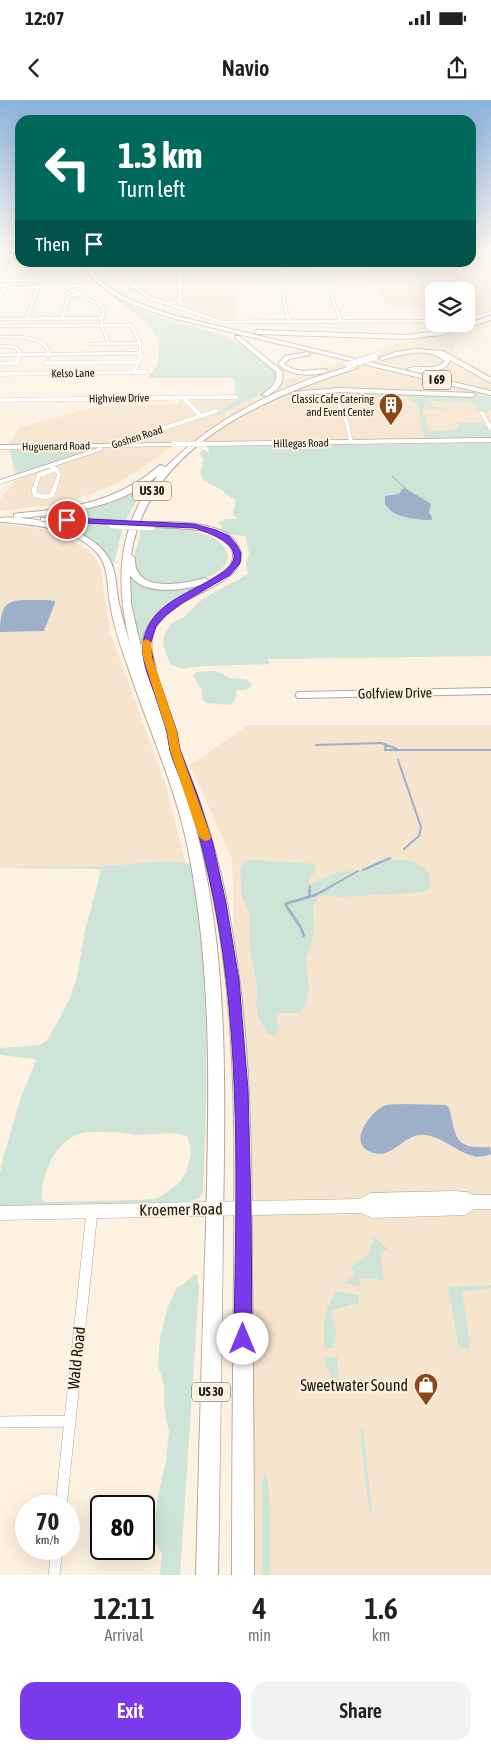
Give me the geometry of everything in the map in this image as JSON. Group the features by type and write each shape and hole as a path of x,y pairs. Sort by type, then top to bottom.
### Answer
{"highway":[{"name":"I 69","path":"195,322 491,393"},
{"name":"I 69","path":"199,322 215,327 353,357 386,367"},
{"path":"378,357 426,343 483,322"},
{"path":"215,327 259,332 385,337 425,336 442,332"},
{"name":"US 30","path":"207,1575 217,1102 214,996 208,929 197,862 175,778 130,660 118,613 116,576 118,555 125,530 142,496 165,465 206,430 259,399 279,383 281,377 279,371 243,340 215,327"},
{"path":"378,357 449,332"},
{"path":"353,357 335,345 346,339 365,338 380,341 386,347 378,357"},
{"path":"426,343 491,381"},
{"name":"US 30","path":"243,1575 244,1208 237,1017 226,934 207,844 193,797 140,661 129,625 125,587 128,544 136,519 147,498 171,467 195,444 232,418 292,388 378,357 424,351 442,356 448,361 444,366 432,369 386,367"},
{"path":"342,358 312,354 297,355 283,359 281,364 290,370 311,373 351,366"},
{"path":"259,399 351,366"},
{"path":"351,366 340,377 343,381 370,388 385,387 398,381 386,367"},
{"path":"253,406 283,396 316,390 491,393"},
{"path":"1,519 56,512 103,501 140,485 165,465"},
{"path":"1,519 194,526 213,531 230,542 238,556 236,563 227,573 162,613 148,634 146,645 147,657 172,732 175,750"},
{"path":"1,519 54,528 79,536 95,547 109,566 118,613"},
{"path":"128,544 132,550 131,566 133,572 143,581 157,585 180,587 202,582 220,574 230,562 231,553 228,546 215,536 194,529 151,525"}],"main road":[{"name":"Hillegas Road","path":"112,445 491,440"},
{"name":"Huguenard Road","path":"0,447 112,445"},
{"name":"Goshen Road","path":"0,482 53,468 112,445"},
{"name":"Kroemer Road","path":"0,1213 362,1206 372,1211 465,1208 471,1202 491,1202"}],"street":[{"path":"101,322 109,344"},
{"path":"221,322 356,322"},
{"path":"0,326 131,325 140,343 142,353 140,362 134,372"},
{"path":"21,338 26,326"},
{"path":"0,337 21,338 43,343 49,350 43,373"},
{"path":"91,344 140,343"},
{"path":"0,346 15,347 20,354"},
{"path":"0,355 142,353"},
{"path":"0,364 15,364 20,354"},
{"path":"46,363 140,362"},
{"name":"Kelso Lane","path":"0,374 146,372"},
{"path":"334,394 347,423 351,442"},
{"path":"182,397 201,416"},
{"name":"Highview Drive","path":"0,400 238,397"},
{"name":"Goshen Road","path":"112,445 216,411"},
{"path":"482,413 491,429"},
{"path":"53,468 59,475 52,494 46,497 35,495 33,493 38,475 53,468"},
{"name":"Golfview Drive","path":"299,695 491,691"},
{"name":"Wald Road","path":"62,1495 92,1211"},
{"path":"0,1422 70,1420"},
{"path":"54,1575 56,1560"}],"shaded area":[{"path":"475,322 491,322 491,324 475,332"},
{"path":"435,332 474,332 457,340 454,349 458,355 491,375 491,442 173,445 136,472 112,486 66,503 0,511 0,499 16,480 8,444 20,427 95,407 178,404 179,396 233,394 263,387"},
{"path":"0,524 43,529 63,536 86,548 96,558 101,570 110,632 166,786 186,864 0,868"},
{"path":"248,725 491,725 491,1575 249,1575 245,1216 232,859 190,765"}],"green space":[{"path":"146,322 178,322 227,336 272,368 276,373 275,382 267,391 216,416 215,414 232,403 236,398 234,378 148,378 158,364 159,340"},
{"path":"340,391 491,397 491,410 488,410 489,412 475,410 476,407 472,402 435,401 430,398 424,408 427,408 429,402 437,404 432,406 447,410 428,408 422,410 423,415 435,415 426,416 428,431 457,429 458,423 483,423 491,433 491,439 426,439 422,429 418,405 405,398 411,398 403,396 387,395 375,399 369,394 325,393 276,402 295,396"},
{"path":"491,442 491,656 268,659 269,664 202,666 182,669 170,664 163,645 164,636 171,624 184,617 204,598 248,574 246,564 249,552 245,536 228,534 220,530 223,526 218,524 226,519 237,519 233,513 236,501 220,489 203,480 201,472 203,459 200,455 201,450 205,450 209,454 208,445"},
{"path":"92,446 97,448 17,475 10,448"},
{"path":"146,484 125,521 24,517 87,506"},
{"path":"44,523 123,526 113,569 89,540"},
{"path":"140,527 178,529 206,535 215,539 223,546 228,557 224,566 213,574 199,580 182,584 165,584 150,581 135,569 134,557"},
{"path":"130,572 155,587 207,583 171,603 151,621 145,632 143,645 144,660 131,606"},
{"path":"215,671 230,678 248,680 252,685 246,690 237,690 234,702 229,705 206,703 202,698 202,690 193,676 196,672"},
{"path":"391,859 413,862 425,868 430,879 429,888 423,892 340,897 319,895 313,906 314,934 306,960 309,988 304,1006 300,1013 278,1013 276,1017 278,1028 276,1036 267,1033 259,1018 256,1004 258,992 250,949 250,915 242,897 240,869 246,861 258,860 314,864 316,869 308,882 311,884 339,872 360,871 379,860"},
{"path":"171,861 191,864 202,946 206,1027 203,1192 199,1198 186,1203 0,1208 0,1173 3,1158 21,1097 36,1061 34,1059 0,1055 0,1048 40,1045 47,1040 58,1021 70,998 77,977 85,931 101,871 99,869 0,868 104,866","holes":["89,1132 116,1132 137,1135 175,1133 187,1136 191,1153 186,1173 177,1185 158,1198 141,1200 45,1202 42,1200 43,1182 49,1164 60,1147 74,1136"]},
{"path":"374,1237 389,1250 380,1251 384,1280 361,1278 360,1286 343,1283 355,1275 351,1267 368,1255"},
{"path":"197,1274 199,1287 180,1575 160,1575 162,1554 155,1543 155,1528 157,1501 166,1461 169,1432 164,1405 164,1385 158,1366 160,1339 167,1309 177,1287"},
{"path":"491,1285 491,1288 462,1292 471,1349 459,1347 448,1287"},
{"path":"336,1291 359,1295 358,1303 331,1310 337,1336 333,1338 335,1347 324,1349 325,1319"},
{"path":"337,1356 339,1386 329,1373 325,1358"},
{"path":"360,1429 363,1429 372,1512 369,1512"},
{"path":"266,1470 270,1509 270,1575 262,1575 262,1482"}],"water":[{"path":"405,488 431,504 429,513 432,520 402,516 393,512 385,505 385,496 399,494"},
{"path":"19,600 55,601 55,603 44,631 0,632 3,611 7,605"},
{"path":"405,1104 446,1105 449,1108 458,1139 469,1146 490,1147 491,1154 474,1156 466,1154 434,1137 426,1135 411,1137 393,1149 381,1154 366,1149 361,1144 362,1130 376,1111 384,1106"}],"waterway":[{"path":"392,476 406,489"},
{"path":"316,745 381,743 386,745"},
{"path":"386,745 397,749"},
{"path":"386,745 385,750 491,750"},
{"path":"398,760 421,827 419,836 404,849"},
{"path":"363,870 390,858"},
{"path":"321,892 358,871"},
{"path":"309,892 310,886"},
{"path":"309,897 310,891"},
{"path":"309,897 321,892"},
{"path":"304,936 301,928 285,904 309,897"}],"slow traffic":[{"path":"146,642 147,657 172,732 175,750 193,797 205,837"}],"place":[{"name":"Classic Cafe Catering and Event Center","path":"391,426"},
{"name":"Sweetwater Sound","path":"426,1406"}],"route":[{"path":"67,520 194,526 213,531 226,538 234,545 237,553 236,563 231,570 162,613 148,634 146,651 172,732 175,750 193,797 207,844 226,934 233,980 237,1017 244,1208 243,1339"}]}
